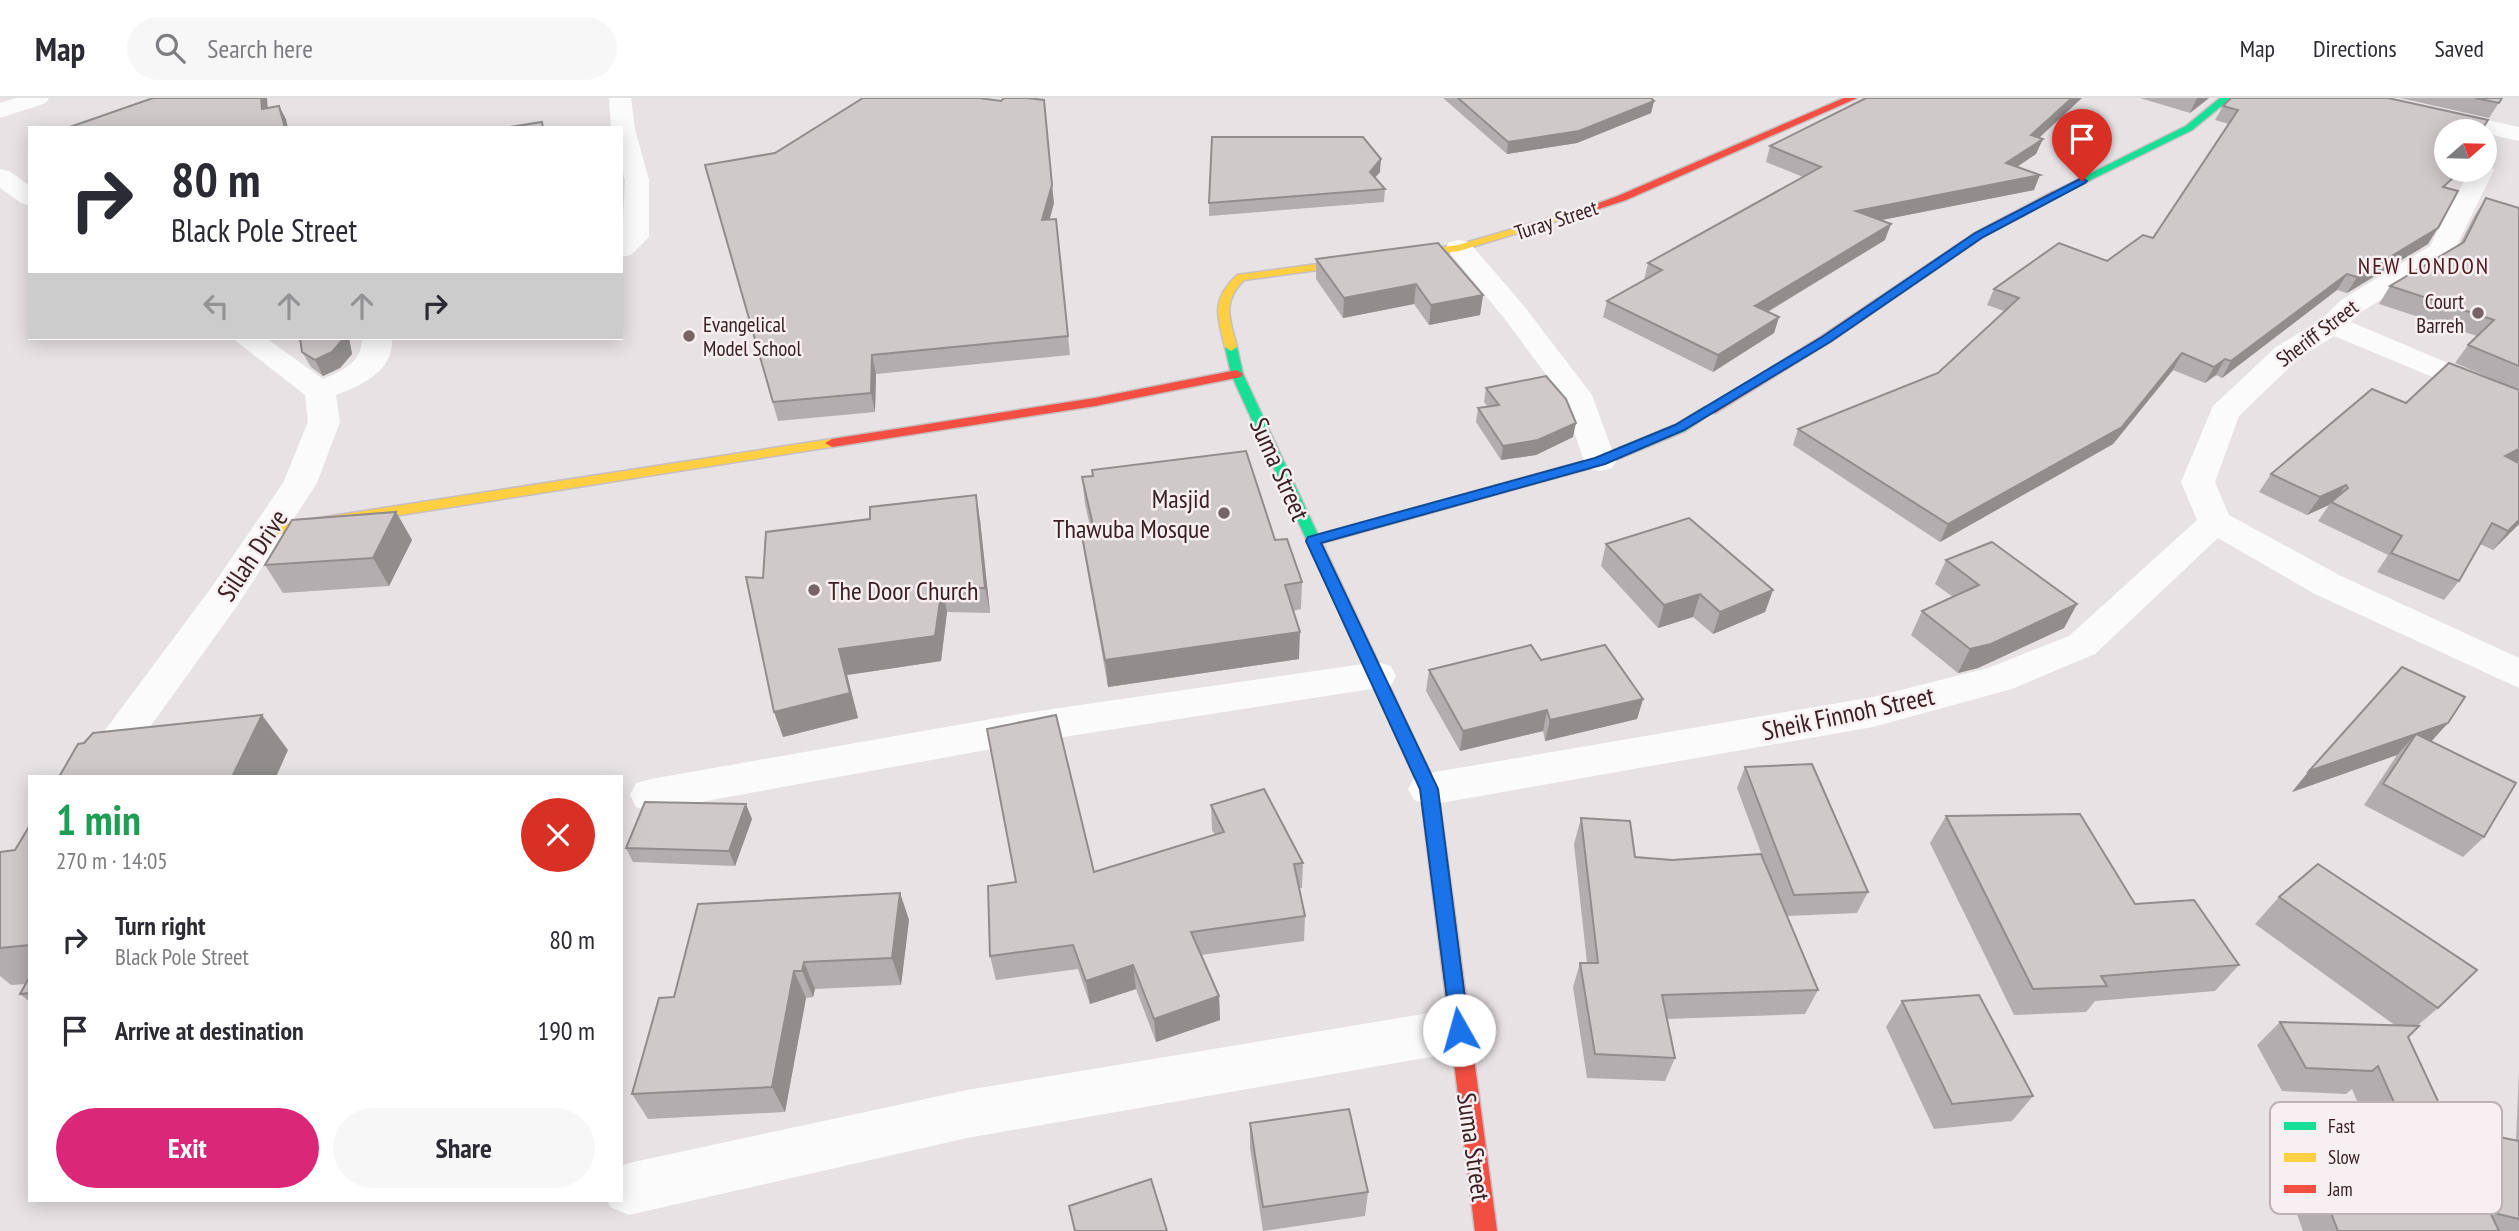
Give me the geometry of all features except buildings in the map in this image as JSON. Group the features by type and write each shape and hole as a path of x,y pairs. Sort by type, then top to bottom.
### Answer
{"street":[{"path":"0,111 38,98"},
{"path":"620,98 623,126"},
{"name":"Turay Street","path":"1241,277 1459,248 1528,230 1622,198 1852,98"},
{"path":"1313,541 1600,461 1680,428 1826,339 1979,235 2064,189 2189,128 2226,98"},
{"path":"2357,98 2519,134"},
{"path":"623,129 637,180 638,207 636,237 623,247"},
{"name":"Sheriff Street","path":"2497,152 2502,146 2519,142"},
{"path":"0,176 28,197"},
{"name":"Sheriff Street","path":"2215,522 2198,482 2224,413 2287,353 2332,325 2351,306 2441,251 2477,182"},
{"path":"1459,248 1514,313 1577,396 1600,461"},
{"name":"Suma Street","path":"1241,277 1227,289 1222,304 1237,374 1429,789 1486,1231"},
{"path":"2332,325 2519,404"},
{"path":"250,340 320,391 354,377 371,363 379,351 377,340"},
{"path":"267,531 1095,402 1237,374"},
{"name":"Sillah Drive","path":"93,775 224,597 300,483 324,422 320,391"},
{"path":"2215,522 2328,585 2519,674"},
{"name":"Sheik Finnoh Street","path":"1429,789 1873,712 1998,679 2082,645 2215,522"},
{"path":"650,795 1025,728 1377,676"},
{"path":"629,1189 967,1114 1459,1030"}],"traffic: fast":[{"path":"2054,194 2189,128 2226,98"},
{"path":"1231,347 1237,374 1384,692"},
{"path":"1313,541 1600,461 1680,428 1710,410"}],"traffic: slow":[{"path":"1231,347 1224,317 1224,301 1232,286 1241,277 1459,248 1571,215"},
{"path":"267,531 832,443"}],"traffic: jam":[{"path":"1571,215 1622,198 1852,98"},
{"path":"1710,410 1826,339 1979,235 2054,194"},
{"path":"832,443 1095,402 1237,374"},
{"path":"1384,692 1429,789 1486,1231"}],"place":[{"name":"Court Barreh","path":"2478,313"},
{"name":"Evangelical Model School","path":"689,336"},
{"name":"Masjid Thawuba Mosque","path":"1224,513"},
{"name":"The Door Church","path":"814,590"}],"district":[{"name":"NEW LONDON","path":"2424,265"}],"route":[{"path":"1459,1030 1429,789 1313,541 1600,461 1680,428 1826,339 1979,235 2082,181"}]}
